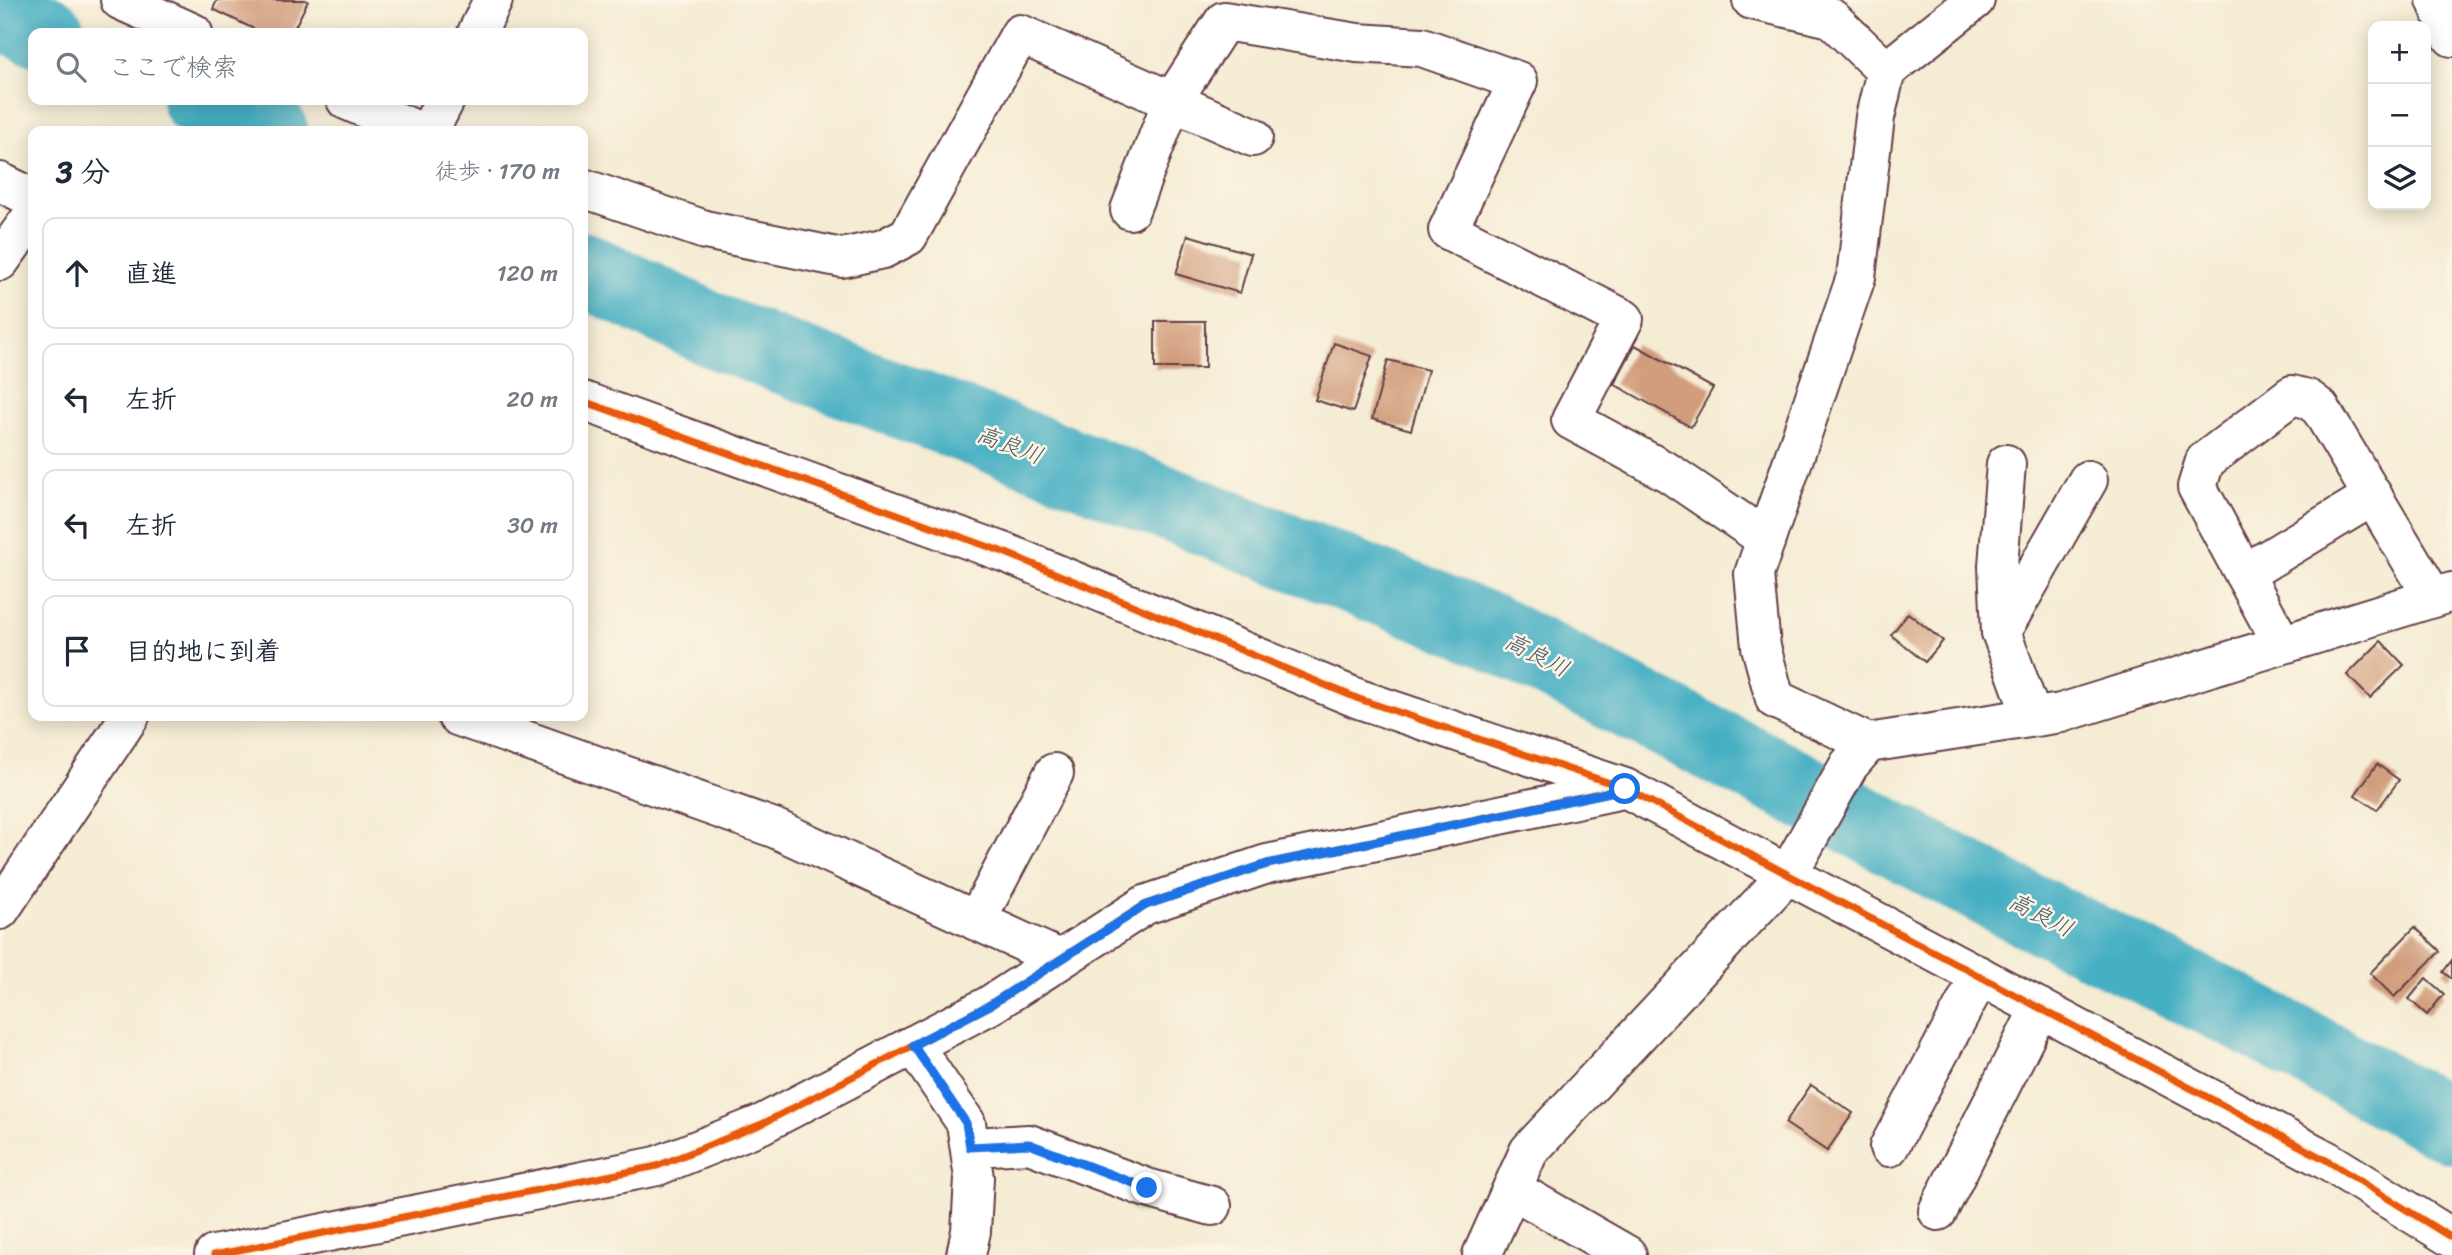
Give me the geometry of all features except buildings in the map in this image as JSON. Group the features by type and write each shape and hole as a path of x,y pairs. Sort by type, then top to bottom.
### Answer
{"street":[{"path":"120,0 182,28"},
{"path":"480,28 494,0"},
{"path":"1752,0 1830,18 1886,71"},
{"path":"1975,0 1886,71 1875,117 1856,277 1754,574 1761,647 1775,699 1858,754 2061,713 2442,594 2373,496 2320,408 2308,399 2292,395 2204,461 2197,487 2281,644"},
{"path":"2436,0 2452,37"},
{"path":"1130,210 1172,101 1224,21 1357,43 1422,47 1518,81 1448,230 1623,319 1571,420 1670,473 1766,538"},
{"path":"588,190 705,230 842,258 883,249 908,236 1020,34 1253,137"},
{"path":"358,105 406,126"},
{"path":"432,126 442,105"},
{"path":"0,181 28,195"},
{"path":"0,261 28,222"},
{"path":"588,403 1006,553 1359,699 1625,789 1794,864 1980,976 2326,1160 2452,1238"},
{"path":"2006,464 1998,566 2001,632 2032,717"},
{"path":"2001,632 2088,480"},
{"path":"2244,574 2373,496"},
{"path":"0,910 127,721"},
{"path":"471,721 774,828 1060,959"},
{"path":"1482,1255 1529,1151 1794,864 1858,754"},
{"path":"976,921 1054,773"},
{"path":"214,1255 657,1166 762,1124 990,1005 1146,905 1267,864 1625,789"},
{"path":"1889,1147 1980,976"},
{"path":"1938,1211 2040,1008"},
{"path":"913,1045 966,1123 974,1178 971,1231 966,1255"},
{"path":"970,1147 1029,1144 1147,1188 1212,1206"},
{"path":"1512,1189 1628,1255"}],"waterway":[{"name":"高良川","path":"0,12 37,28"},
{"name":"高良川","path":"211,105 259,126"},
{"name":"高良川","path":"588,271 717,332 1057,460 1486,629 1775,776 2008,900 2234,1010 2452,1126"}],"cycle path":[{"path":"588,403 1006,553 1359,699 1625,788 2326,1160 2452,1238"},
{"path":"214,1255 657,1166 762,1124 990,1005 1145,905 1267,864 1625,788"}],"route":[{"path":"1147,1188 1029,1144 970,1147 966,1123 913,1045 990,1005 1146,905 1267,864 1625,789"}]}
